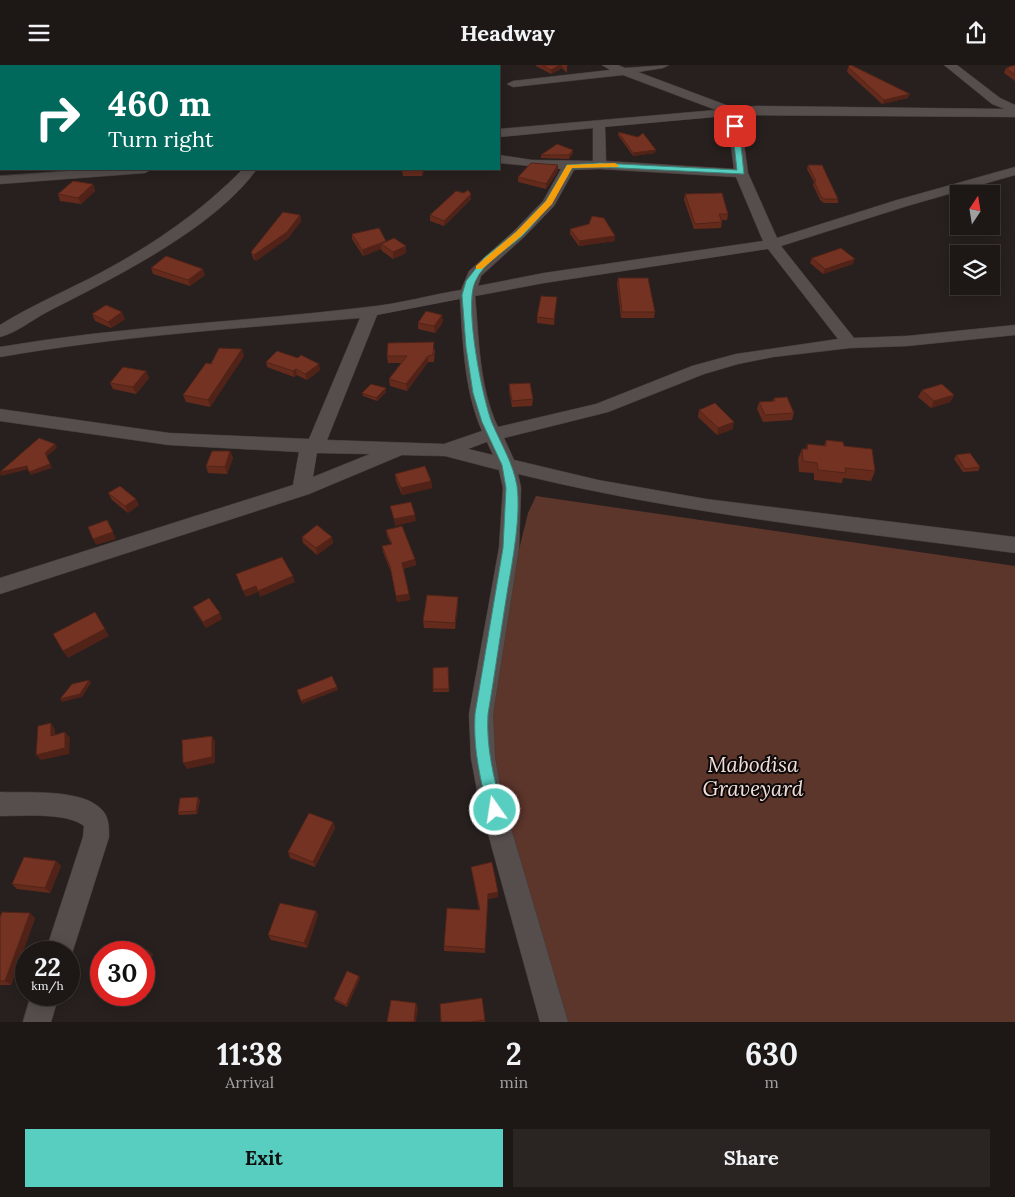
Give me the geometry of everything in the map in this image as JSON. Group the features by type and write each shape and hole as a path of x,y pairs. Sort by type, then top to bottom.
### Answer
{"street":[{"path":"608,65 629,71 733,112"},
{"path":"513,84 629,71 663,65"},
{"path":"950,65 996,101 1015,109"},
{"path":"945,112 965,105 996,101"},
{"path":"500,133 733,112 800,110 1015,113"},
{"path":"733,112 742,173 752,202 772,244 850,343"},
{"path":"599,125 600,165"},
{"path":"500,159 532,165 600,165 742,173"},
{"path":"554,1022 502,841 480,739 481,714 509,548 512,488 507,465 478,393 471,347 467,295 474,274 487,260 519,234 549,203 570,166"},
{"path":"0,180 132,170"},
{"path":"0,332 117,269 165,240 206,210 249,170"},
{"path":"0,352 63,341 155,331 370,312 467,295 544,278 772,244 902,203 1015,171"},
{"path":"302,489 313,445 370,312"},
{"path":"445,450 493,434 539,425 602,408 698,370 736,359 773,352 850,343 907,341 1015,331"},
{"path":"0,415 169,439 445,450 628,493 706,507 1015,545"},
{"path":"0,587 302,489 399,449"},
{"path":"0,805 71,807 86,811 94,818 97,827 96,837 63,941"},
{"path":"37,1022 42,1006"}],"green space":[{"name":"Mabodisa Graveyard","path":"536,496 1015,566 1015,1022 566,1022 485,737 495,647 528,513"}],"building":[{"path":"542,65 560,65 551,70"},
{"path":"850,65 910,94 884,100 848,67"},
{"path":"1015,65 1015,75 1006,68"},
{"path":"618,132 638,137 643,133 656,150 633,153"},
{"path":"557,144 573,150 569,155 541,155"},
{"path":"531,163 558,165 546,184 518,177"},
{"path":"808,165 822,165 838,199 825,199 821,197"},
{"path":"73,181 93,184 78,198 58,194"},
{"path":"468,190 471,194 444,221 430,215 456,191 464,193"},
{"path":"722,193 728,214 719,214 722,222 695,224 685,194"},
{"path":"283,212 300,215 287,232 254,255 251,252"},
{"path":"592,216 604,218 615,236 579,241 570,229 589,224"},
{"path":"379,228 386,241 362,250 352,234"},
{"path":"394,238 406,246 393,252 381,244"},
{"path":"841,248 855,259 825,269 812,258"},
{"path":"166,256 203,269 188,280 151,268"},
{"path":"618,278 648,278 655,312 622,312"},
{"path":"541,296 557,297 554,319 537,317"},
{"path":"106,305 122,312 108,322 92,314"},
{"path":"426,311 442,315 434,326 418,323"},
{"path":"434,342 433,355 428,356 406,384 389,379 407,356 387,356 388,343"},
{"path":"219,348 242,349 208,400 183,395 206,363 211,364"},
{"path":"277,351 298,358 301,355 319,364 305,374 296,369 293,371 266,362"},
{"path":"123,367 146,371 133,387 110,383"},
{"path":"530,383 533,399 512,401 509,384"},
{"path":"371,384 386,388 376,398 362,393"},
{"path":"942,384 954,395 934,401 922,390"},
{"path":"787,397 794,413 765,415 759,402 775,401 774,398"},
{"path":"715,403 734,422 718,428 699,410"},
{"path":"39,438 55,444 45,453 50,464 29,472 27,466 0,472"},
{"path":"826,440 843,442 844,446 872,449 875,471 845,468 846,473 818,470 817,463 803,461 802,449 808,449 807,444 826,446"},
{"path":"212,451 230,451 225,467 206,466"},
{"path":"970,453 980,467 965,469 956,455"},
{"path":"425,466 431,481 401,488 395,474"},
{"path":"120,486 136,499 125,506 108,493"},
{"path":"411,502 415,515 394,519 390,506"},
{"path":"107,520 113,532 93,539 88,527"},
{"path":"317,525 332,537 316,548 302,537"},
{"path":"402,526 415,559 402,563 409,594 396,596 390,566 382,546 392,544 386,530"},
{"path":"282,557 293,576 258,591 256,586 243,591 236,574"},
{"path":"427,595 458,597 455,623 423,621"},
{"path":"209,598 220,613 203,622 193,607"},
{"path":"95,612 105,629 63,651 53,634"},
{"path":"448,667 449,689 433,689 433,668"},
{"path":"332,676 337,687 301,701 297,690"},
{"path":"89,680 80,694 60,699 72,684"},
{"path":"51,723 51,736 65,732 65,748 36,755 38,726"},
{"path":"212,736 212,757 183,763 182,740"},
{"path":"198,797 196,811 178,812 180,798"},
{"path":"309,813 333,822 313,862 288,852"},
{"path":"24,857 56,861 45,888 12,884"},
{"path":"492,862 498,892 488,894 485,949 444,946 447,908 480,910 471,867"},
{"path":"280,903 316,911 304,943 268,935"},
{"path":"2,912 30,913 20,941 15,941 15,954 5,981 0,981 0,917"},
{"path":"347,971 359,976 346,1005 334,999"},
{"path":"482,998 485,1020 441,1022 440,1004"},
{"path":"391,1000 416,1003 414,1022 387,1022"}],"slow traffic":[{"path":"479,268 519,234 549,203 570,166 615,166"}],"route":[{"path":"495,810 483,760 480,739 481,714 509,548 512,488 510,473 487,422 478,393 471,347 467,295 471,281 474,274 487,260 519,234 549,203 570,166 600,165 742,173 735,126"}]}
